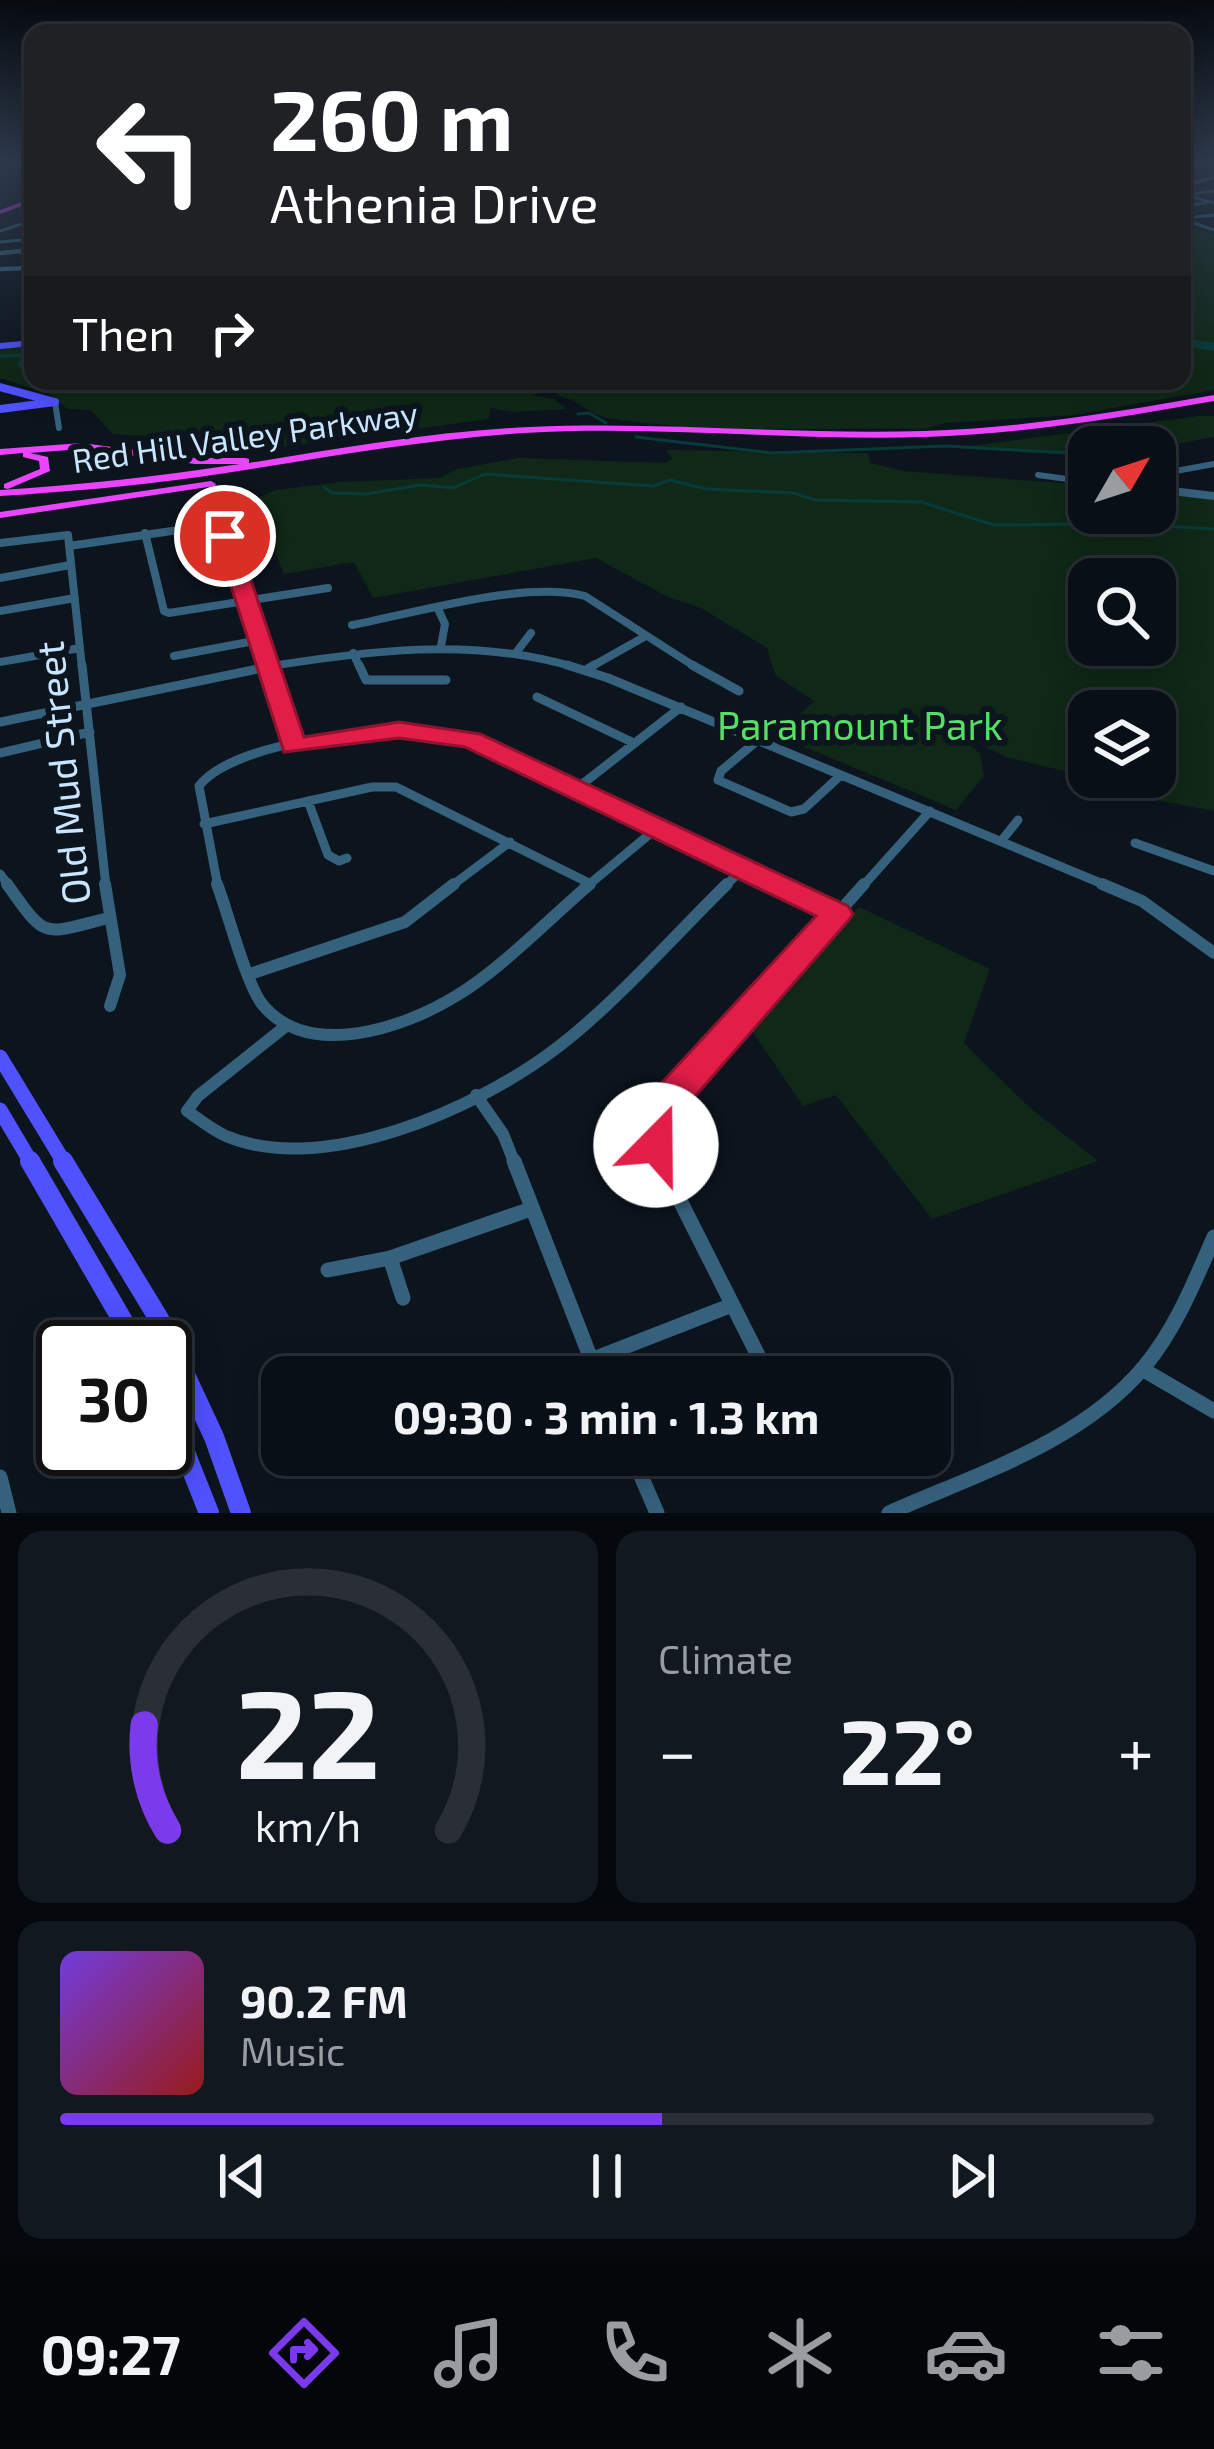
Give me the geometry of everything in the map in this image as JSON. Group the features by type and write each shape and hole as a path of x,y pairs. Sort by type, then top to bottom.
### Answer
{"highway":[{"name":"Red Hill Valley Parkway","path":"0,494 134,485 355,448 423,442 584,431 974,438 1077,429 1214,402"},
{"name":"Red Hill Valley Parkway","path":"0,494 93,496 423,442"},
{"path":"0,454 82,446 233,461 355,448"},
{"path":"0,454 28,455 47,464 38,477 0,494"},
{"path":"0,513 125,499 292,467"}],"main road":[{"path":"0,387 55,402"},
{"path":"32,405 44,400 33,393"},
{"path":"0,410 55,402"},
{"path":"0,1057 159,1319 214,1438 241,1513"},
{"path":"0,1110 122,1320"},
{"path":"192,1470 209,1513"}],"street":[{"path":"0,242 23,240"},
{"path":"55,402 59,428"},
{"path":"1176,471 1214,464"},
{"path":"1038,475 1068,479"},
{"path":"1176,491 1214,496"},
{"path":"69,546 220,524 293,747"},
{"name":"Old Mud Street","path":"0,543 64,532 69,546 109,918 122,981 119,996 110,1006"},
{"path":"146,533 164,611 328,588"},
{"path":"0,578 70,566"},
{"path":"352,625 539,591 566,591 585,596 644,637 739,691"},
{"path":"0,610 75,598"},
{"path":"438,609 445,623 441,646"},
{"path":"515,653 531,634"},
{"path":"586,670 644,637"},
{"path":"174,656 259,640"},
{"path":"0,719 353,653 441,646 515,653 586,670 1002,840 1142,901 1214,953"},
{"path":"0,662 80,647"},
{"path":"353,653 366,680 446,680"},
{"path":"537,697 634,743"},
{"path":"576,789 681,707"},
{"path":"657,828 458,996 359,1034 319,1035 286,1026 260,1001 216,881 199,786 209,772 235,759 378,731 440,733 482,744 837,914"},
{"path":"0,753 90,732"},
{"path":"758,740 721,771 718,779 791,812 804,809 841,775"},
{"path":"203,824 372,787 396,787 591,884"},
{"path":"308,802 328,855 339,861 347,858"},
{"path":"759,1356 658,1158 655,1132 667,1102 930,811"},
{"path":"1002,840 1018,820"},
{"path":"250,974 405,922 510,842"},
{"path":"1136,843 1214,872"},
{"path":"286,1026 198,1096 187,1111 231,1138 291,1148 400,1131 476,1095 557,1048 742,869"},
{"path":"0,874 39,928 49,932 109,918"},
{"path":"476,1095 503,1134 589,1356"},
{"path":"328,1270 390,1258 531,1209"},
{"path":"889,1513 1069,1429 1142,1369 1210,1259 1214,1237"},
{"path":"390,1258 403,1298"},
{"path":"601,1356 732,1305"},
{"path":"1142,1369 1214,1411"},
{"path":"641,1476 657,1513"},
{"path":"0,1477 9,1513"}],"green space":[{"path":"1191,233 1214,234 1214,390 1074,415 945,423 924,429 645,423 602,416 558,396 555,390 1191,390"},
{"path":"0,348 24,348 24,386 0,378"},
{"path":"38,390 551,390 532,395 554,399 567,409 514,412 490,408 489,419 287,446 112,434 91,410 67,409"},
{"path":"1214,416 1214,437 1176,444 1176,426 1123,426"},
{"path":"1068,433 1068,455 955,448"},
{"name":"Paramount Park","path":"666,450 868,453 870,463 904,471 1068,483 1068,534 1176,534 1176,494 1214,498 1214,811 1145,798 1176,798 1176,690 1068,690 1068,772 1006,757 943,725 980,753 984,776 956,810 778,736 814,701 775,675 767,648 701,608 668,597 596,558 373,598 354,562 284,574 271,543 237,548 231,510 276,490 439,478 457,469 518,458 666,463 672,458"},
{"path":"859,907 990,969 964,1043 1029,1107 1098,1161 932,1219 836,1095 803,1106 752,1031"}],"waterway":[{"path":"1191,343 1214,347"},
{"path":"0,356 24,355"},
{"path":"24,357 19,365 24,368"},
{"path":"578,414 589,413 606,423"},
{"path":"636,437 772,453 945,446 1068,453"},
{"path":"324,487 332,493 365,494 421,485 453,488 485,474 653,486 670,480 706,489 794,493 815,500 921,502 994,525 1068,524"},
{"path":"1176,527 1214,529"}],"route":[{"path":"225,536 293,747 399,730 471,740 837,914 667,1102 655,1132 656,1145"}]}
